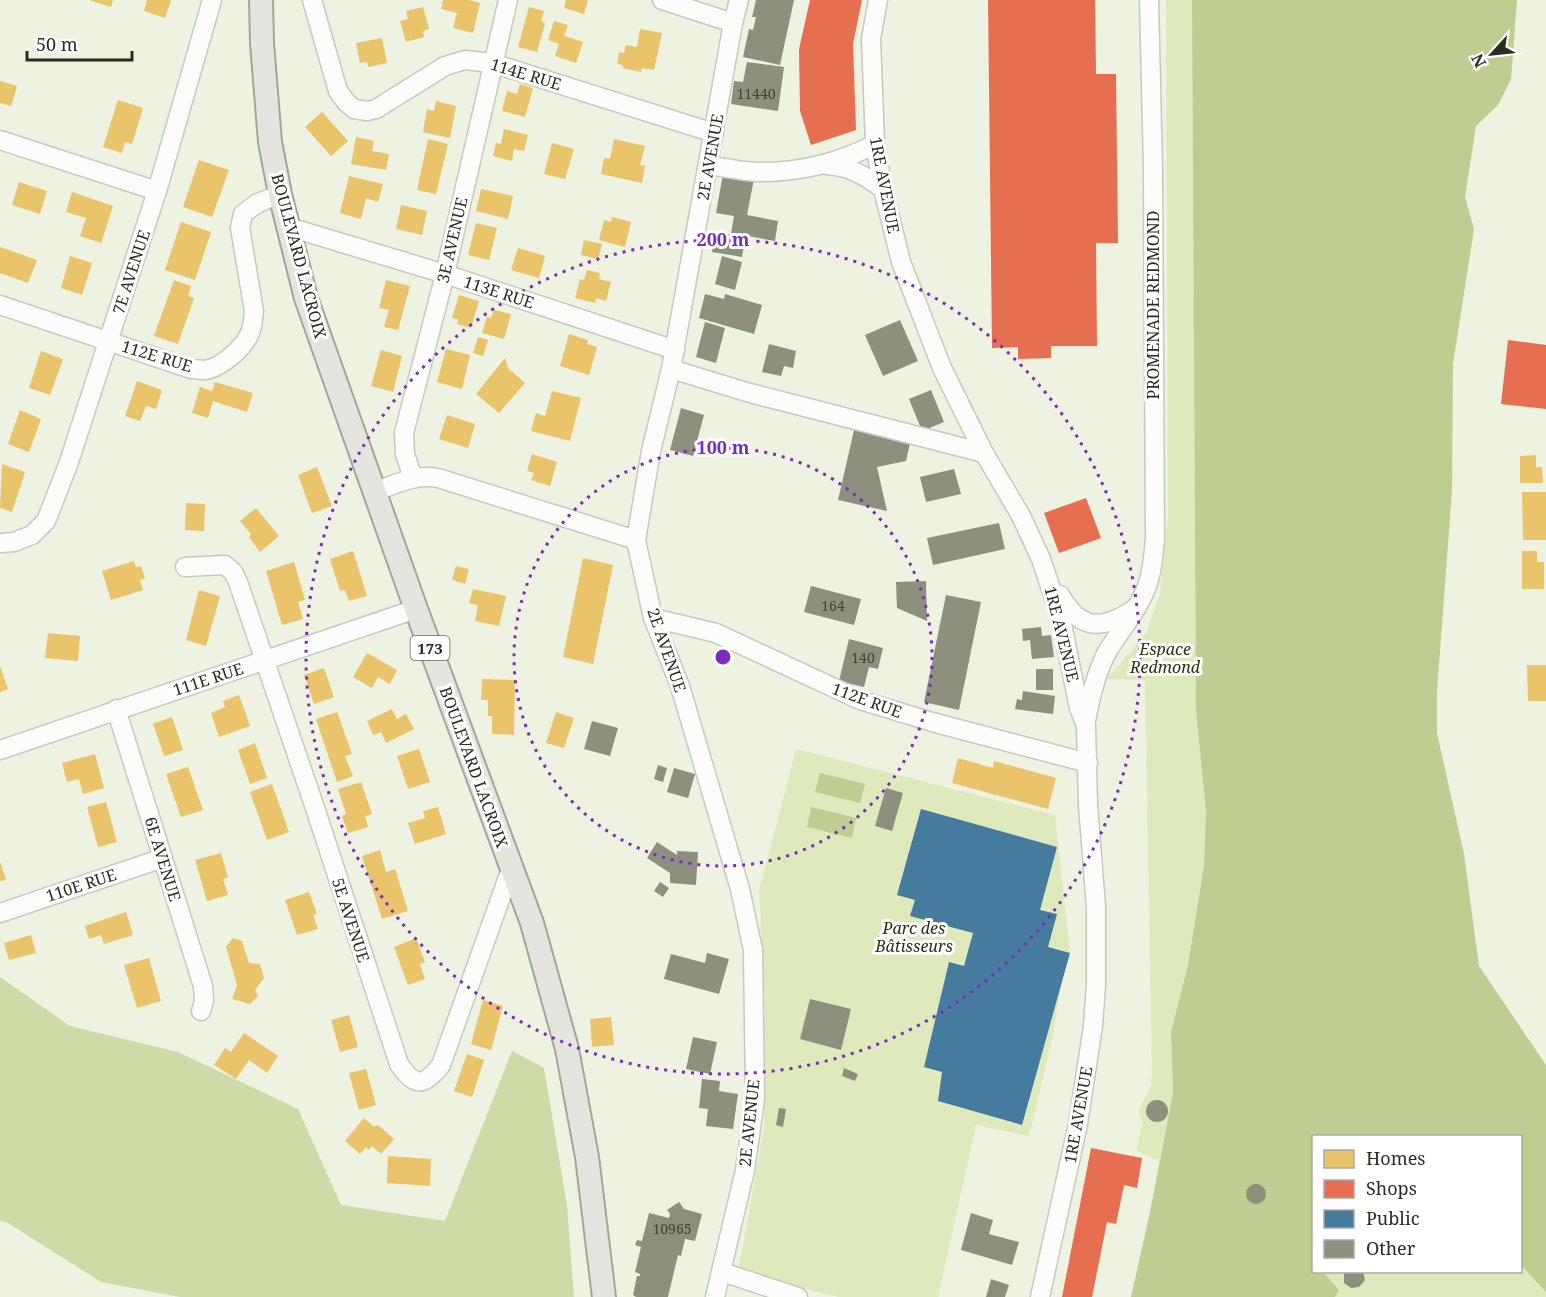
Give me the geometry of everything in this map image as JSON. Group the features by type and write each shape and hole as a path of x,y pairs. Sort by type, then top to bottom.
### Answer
{"main road":[{"name":"BOULEVARD LACROIX","path":"261,0 270,142 280,194 306,298 416,609 532,923 567,1049 587,1157 604,1297"}],"street":[{"name":"7E AVENUE","path":"0,543 14,542 32,535 46,521 68,465 157,191 212,0"},
{"name":"114E RUE","path":"312,0 338,91 346,102 359,111 376,109 445,66 465,60 492,63 714,133"},
{"name":"3E AVENUE","path":"413,478 405,454 404,433 445,274 508,0"},
{"path":"662,0 734,23"},
{"name":"2E AVENUE","path":"715,1297 745,1170 754,1100 753,950 740,889 680,686 653,618 636,540 651,451 675,350 739,0"},
{"name":"1RE AVENUE","path":"878,0 871,39 875,144 883,189 901,262 942,368 984,453 1021,516 1041,559 1061,619 1079,708 1086,726 1088,805 1096,907 1094,1016 1078,1124 1040,1297"},
{"name":"PROMENADE REDMOND","path":"1086,726 1091,692 1099,671 1107,653 1138,606 1148,586 1153,565 1155,540 1153,169 1149,0"},
{"path":"0,140 157,191"},
{"path":"709,165 755,172 783,171 818,165 859,153 875,144"},
{"path":"818,165 842,166 865,176 883,189"},
{"name":"112E RUE","path":"0,305 191,369 206,370 224,361 244,343 250,334 254,311 240,222 248,209 280,194"},
{"name":"113E RUE","path":"289,227 445,274 675,350"},
{"path":"671,369 750,393 984,453"},
{"path":"374,492 413,478 426,476 438,478 636,540"},
{"path":"1041,559 1069,610 1080,620 1091,624 1107,622 1138,606"},
{"name":"5E AVENUE","path":"185,567 225,565 233,572 265,660 399,1064 408,1077 417,1082 425,1081 441,1065 511,869"},
{"name":"111E RUE","path":"0,750 416,609"},
{"name":"112E RUE","path":"653,618 716,633 860,700 1088,764"},
{"name":"6E AVENUE","path":"116,709 203,986 204,1001 201,1011"},
{"name":"110E RUE","path":"0,913 163,858"},
{"path":"722,1272 798,1297"}],"green space":[{"name":"Espace Redmond","path":"1166,0 1192,0 1196,711 1206,811 1204,865 1188,965 1171,1032 1173,1092 1159,1161 1137,1151 1142,1123 1139,1112 1151,1086 1152,1072 1145,680 1106,679 1145,635 1160,594 1168,518"},
{"name":"Parc des Bâtisseurs","path":"796,749 1055,815 1070,953 1063,974 1053,1035 1029,1136 976,1125 938,1297 839,1297 738,1273 764,1127 765,1009 759,891"},
{"path":"1522,1265 1546,1290 1546,1297 1335,1297 1339,1290 1324,1273 1522,1273"}],"shaded area":[{"path":"1192,0 1517,0 1511,79 1498,105 1476,126 1465,197 1474,229 1453,364 1452,490 1437,692 1437,733 1464,854 1479,966 1546,1065 1546,1292 1522,1266 1522,1135 1312,1135 1312,1273 1324,1273 1339,1290 1335,1297 1131,1297 1173,1092 1171,1032 1188,965 1204,865 1206,811 1196,711"},
{"path":"820,773 865,784 860,803 815,792"},
{"path":"811,807 856,818 852,838 807,827"},
{"path":"0,977 70,1026 178,1052 298,1109 341,1205 445,1221 512,1051 544,1068 567,1205 574,1297 180,1297 101,1282 8,1223 0,1221"}],"building: Homes":[{"path":"89,0 113,0 111,7"},
{"path":"147,0 171,0 165,18 144,11"},
{"path":"443,0 469,0 480,3 473,33 453,28 457,13 441,9"},
{"path":"566,0 588,0 584,14 564,8"},
{"path":"423,7 429,29 423,31 424,37 406,42 400,21 408,19 406,11"},
{"path":"529,7 544,11 541,21 545,23 537,52 518,47"},
{"path":"554,21 568,25 564,36 583,42 576,63 555,56 559,44 548,40"},
{"path":"640,29 662,33 654,70 642,68 641,72 623,68 623,65 617,64 619,52 624,53 626,45 637,47"},
{"path":"382,38 387,63 368,67 367,62 360,63 356,43"},
{"path":"0,81 17,86 11,106 0,103"},
{"path":"520,84 533,88 525,117 502,111 507,91 517,94"},
{"path":"118,100 143,108 132,144 125,142 122,153 103,147"},
{"path":"436,101 456,106 450,138 423,132 427,109 434,111"},
{"path":"322,112 348,141 331,156 305,127"},
{"path":"504,129 528,135 524,151 514,149 512,161 493,156 496,143 501,144"},
{"path":"356,137 374,141 372,151 389,154 386,170 351,164"},
{"path":"428,139 448,144 436,194 417,190"},
{"path":"614,139 645,146 640,165 645,166 642,183 601,174 604,158 610,159"},
{"path":"552,143 574,149 565,179 544,174"},
{"path":"199,160 229,170 212,217 183,207"},
{"path":"349,176 383,184 378,202 366,198 361,219 340,213"},
{"path":"19,182 47,191 40,214 12,205"},
{"path":"481,189 513,196 508,219 476,211"},
{"path":"72,192 113,206 101,243 80,236 86,218 66,212"},
{"path":"401,205 427,211 422,235 396,229"},
{"path":"612,217 631,222 625,247 599,240 604,220 611,222"},
{"path":"181,222 211,232 195,280 165,270"},
{"path":"476,223 497,228 489,260 468,255"},
{"path":"584,240 602,244 598,259 581,255"},
{"path":"0,247 37,260 28,283 0,273"},
{"path":"518,248 545,256 539,278 511,270"},
{"path":"70,256 92,263 82,295 61,288"},
{"path":"587,270 600,273 599,279 611,282 606,301 596,298 595,303 575,298 580,279 584,280"},
{"path":"174,280 191,286 188,296 194,298 178,344 154,336"},
{"path":"386,280 410,286 398,330 384,327 389,310 379,308"},
{"path":"459,295 479,301 471,328 457,324 458,319 452,318"},
{"path":"494,310 511,314 504,339 482,333 487,317 491,318"},
{"path":"569,334 588,340 587,344 597,347 589,375 560,366"},
{"path":"478,337 488,340 483,356 473,353"},
{"path":"446,349 470,355 462,389 437,382"},
{"path":"381,350 402,356 393,392 371,386"},
{"path":"41,351 63,359 50,395 29,388"},
{"path":"505,358 508,368 525,383 499,413 476,394"},
{"path":"137,381 162,390 156,409 146,406 140,421 125,416"},
{"path":"215,382 253,393 247,412 213,401 208,418 192,413 200,387 212,391"},
{"path":"552,391 581,398 570,441 531,431 536,413 545,416"},
{"path":"20,410 41,419 29,452 8,444"},
{"path":"447,415 475,424 468,448 439,439"},
{"path":"532,454 557,462 550,486 531,480 534,473 527,471"},
{"path":"1536,455 1536,467 1542,467 1543,483 1520,483 1520,456"},
{"path":"2,464 25,472 12,512 0,508"},
{"path":"317,467 332,506 312,513 298,475"},
{"path":"1522,492 1546,492 1546,540 1523,540"},
{"path":"186,503 205,504 204,531 185,530"},
{"path":"256,508 279,536 260,552 249,537 251,534 240,521"},
{"path":"353,551 367,596 349,601 345,590 340,591 330,559"},
{"path":"1522,551 1537,551 1537,562 1544,562 1544,589 1522,589"},
{"path":"583,558 613,565 593,664 563,657"},
{"path":"134,561 136,567 141,566 145,578 140,580 143,590 111,600 102,571"},
{"path":"294,562 305,600 298,602 303,619 282,625 266,571"},
{"path":"456,566 469,569 465,584 452,580"},
{"path":"473,589 506,596 499,626 475,621 478,605 469,603"},
{"path":"199,590 220,596 206,646 186,640"},
{"path":"48,633 80,636 78,661 45,658"},
{"path":"367,653 397,670 390,684 378,677 372,688 353,677"},
{"path":"1527,665 1546,665 1546,701 1528,701"},
{"path":"0,666 8,689 0,692"},
{"path":"324,668 334,697 314,704 304,675"},
{"path":"482,679 515,680 514,735 492,734 492,716 488,716 488,700 481,700"},
{"path":"239,695 250,726 219,737 211,713 225,707 223,701"},
{"path":"392,709 397,719 406,714 414,729 386,743 381,732 373,735 367,721"},
{"path":"337,712 352,754 345,756 353,776 337,782 316,719"},
{"path":"556,712 574,718 564,748 546,743"},
{"path":"172,717 183,750 164,756 153,724"},
{"path":"255,743 267,778 250,784 238,750"},
{"path":"419,749 430,782 408,789 397,756"},
{"path":"95,754 104,788 83,794 79,779 67,782 62,763"},
{"path":"958,758 993,768 994,761 1056,778 1048,809 952,783"},
{"path":"188,767 203,810 181,817 166,774"},
{"path":"361,782 372,814 365,816 368,827 348,833 342,816 346,814 338,789"},
{"path":"272,784 289,832 267,840 250,792"},
{"path":"106,802 117,842 98,847 87,807"},
{"path":"438,807 446,834 415,844 408,823 425,818 423,811"},
{"path":"380,850 386,872 395,869 408,911 382,919 362,856"},
{"path":"221,853 228,877 223,879 228,895 207,901 195,860"},
{"path":"0,862 6,880 0,881"},
{"path":"309,892 317,914 313,915 318,929 297,935 285,900"},
{"path":"126,912 133,935 104,944 101,935 89,939 85,926"},
{"path":"31,935 36,953 9,960 4,943"},
{"path":"233,938 242,941 249,963 260,964 264,978 255,990 258,996 250,1004 232,999 237,985 226,947"},
{"path":"416,938 425,962 420,964 425,979 408,985 394,947"},
{"path":"149,958 161,1001 137,1008 124,965"},
{"path":"483,1000 503,1006 491,1050 471,1044"},
{"path":"349,1015 358,1047 340,1052 331,1020"},
{"path":"611,1017 614,1045 592,1047 590,1019"},
{"path":"244,1033 278,1056 267,1073 249,1060 236,1079 214,1065 225,1048 231,1052"},
{"path":"467,1054 484,1060 472,1097 454,1091"},
{"path":"366,1069 376,1105 359,1110 349,1073"},
{"path":"364,1118 374,1127 378,1125 394,1139 381,1154 372,1146 369,1150 366,1147 360,1154 345,1141"},
{"path":"388,1156 431,1159 430,1186 387,1183"}],"building: Shops":[{"path":"810,0 862,0 853,44 856,130 811,145 800,111 799,49"},
{"path":"988,0 1095,0 1096,74 1116,74 1118,243 1096,243 1097,346 1051,346 1051,358 1018,359 1018,347 992,348"},
{"path":"1508,340 1546,345 1546,409 1501,404"},
{"path":"1086,498 1101,538 1059,553 1044,513"},
{"path":"1091,1148 1142,1158 1137,1188 1124,1185 1116,1224 1107,1222 1092,1297 1062,1297"}],"building: Public":[{"path":"921,809 1057,847 1040,910 1057,914 1048,947 1070,953 1022,1125 938,1101 942,1072 924,1067 949,962 964,966 973,933 910,916 915,900 897,895"}],"building: Other":[{"path":"756,0 794,0 780,65 743,57 749,29 753,30 756,17 752,17"},
{"path":"747,62 784,67 778,111 731,104 734,81 743,82"},
{"path":"723,174 754,179 747,215 778,221 775,241 731,233 734,216 716,213"},
{"path":"715,232 745,237 742,257 712,252"},
{"path":"722,256 742,262 735,290 715,284"},
{"path":"705,294 724,299 725,294 762,305 754,334 699,318"},
{"path":"900,320 918,361 883,376 865,335"},
{"path":"705,322 725,328 716,363 696,357"},
{"path":"769,344 796,351 793,368 784,366 781,376 762,372"},
{"path":"931,390 944,422 922,431 909,399"},
{"path":"681,408 704,415 693,456 670,450"},
{"path":"855,426 911,439 906,461 877,467 887,511 838,500"},
{"path":"954,469 961,494 926,502 920,477"},
{"path":"999,523 1005,549 933,565 927,538"},
{"path":"926,581 927,621 897,608 896,582"},
{"path":"811,586 861,599 854,625 804,612"},
{"path":"946,595 981,602 959,710 924,702"},
{"path":"1041,627 1042,636 1051,635 1054,657 1032,659 1030,640 1023,641 1022,629"},
{"path":"849,639 883,648 878,669 869,667 864,687 839,681"},
{"path":"1036,669 1053,669 1053,690 1036,690"},
{"path":"1023,691 1055,696 1053,714 1015,709 1017,699 1022,700"},
{"path":"592,721 618,728 610,756 584,749"},
{"path":"658,765 667,768 663,782 654,779"},
{"path":"674,768 695,774 688,798 667,792"},
{"path":"886,788 903,793 892,831 875,826"},
{"path":"657,842 677,855 677,851 698,852 696,885 670,883 670,873 647,858"},
{"path":"660,882 669,888 663,897 654,891"},
{"path":"707,953 729,959 719,994 664,979 671,954 705,963"},
{"path":"810,999 851,1009 841,1050 800,1039"},
{"path":"693,1037 717,1042 710,1074 686,1069"},
{"path":"844,1068 858,1074 855,1081 842,1076"},
{"path":"702,1079 720,1081 719,1091 738,1094 733,1129 706,1126 708,1109 699,1108"},
{"path":"1157,1100 1165,1103 1168,1111 1165,1119 1157,1122 1149,1119 1146,1111 1149,1103"},
{"path":"779,1108 786,1109 783,1127 776,1125"},
{"path":"1252,1184 1260,1184 1266,1190 1266,1198 1260,1204 1252,1204 1246,1198 1246,1190"},
{"path":"679,1202 684,1209 702,1214 695,1241 685,1239 681,1256 678,1255 668,1297 636,1297 633,1295 637,1276 640,1274 635,1272 641,1247 635,1245 637,1240 642,1241 649,1213 669,1218 670,1214 667,1210"},
{"path":"971,1213 993,1220 989,1234 1019,1242 1012,1265 961,1250"},
{"path":"1344,1273 1363,1273 1365,1280 1359,1287 1351,1288 1344,1283"},
{"path":"991,1279 1009,1285 1005,1297 986,1297"}]}
